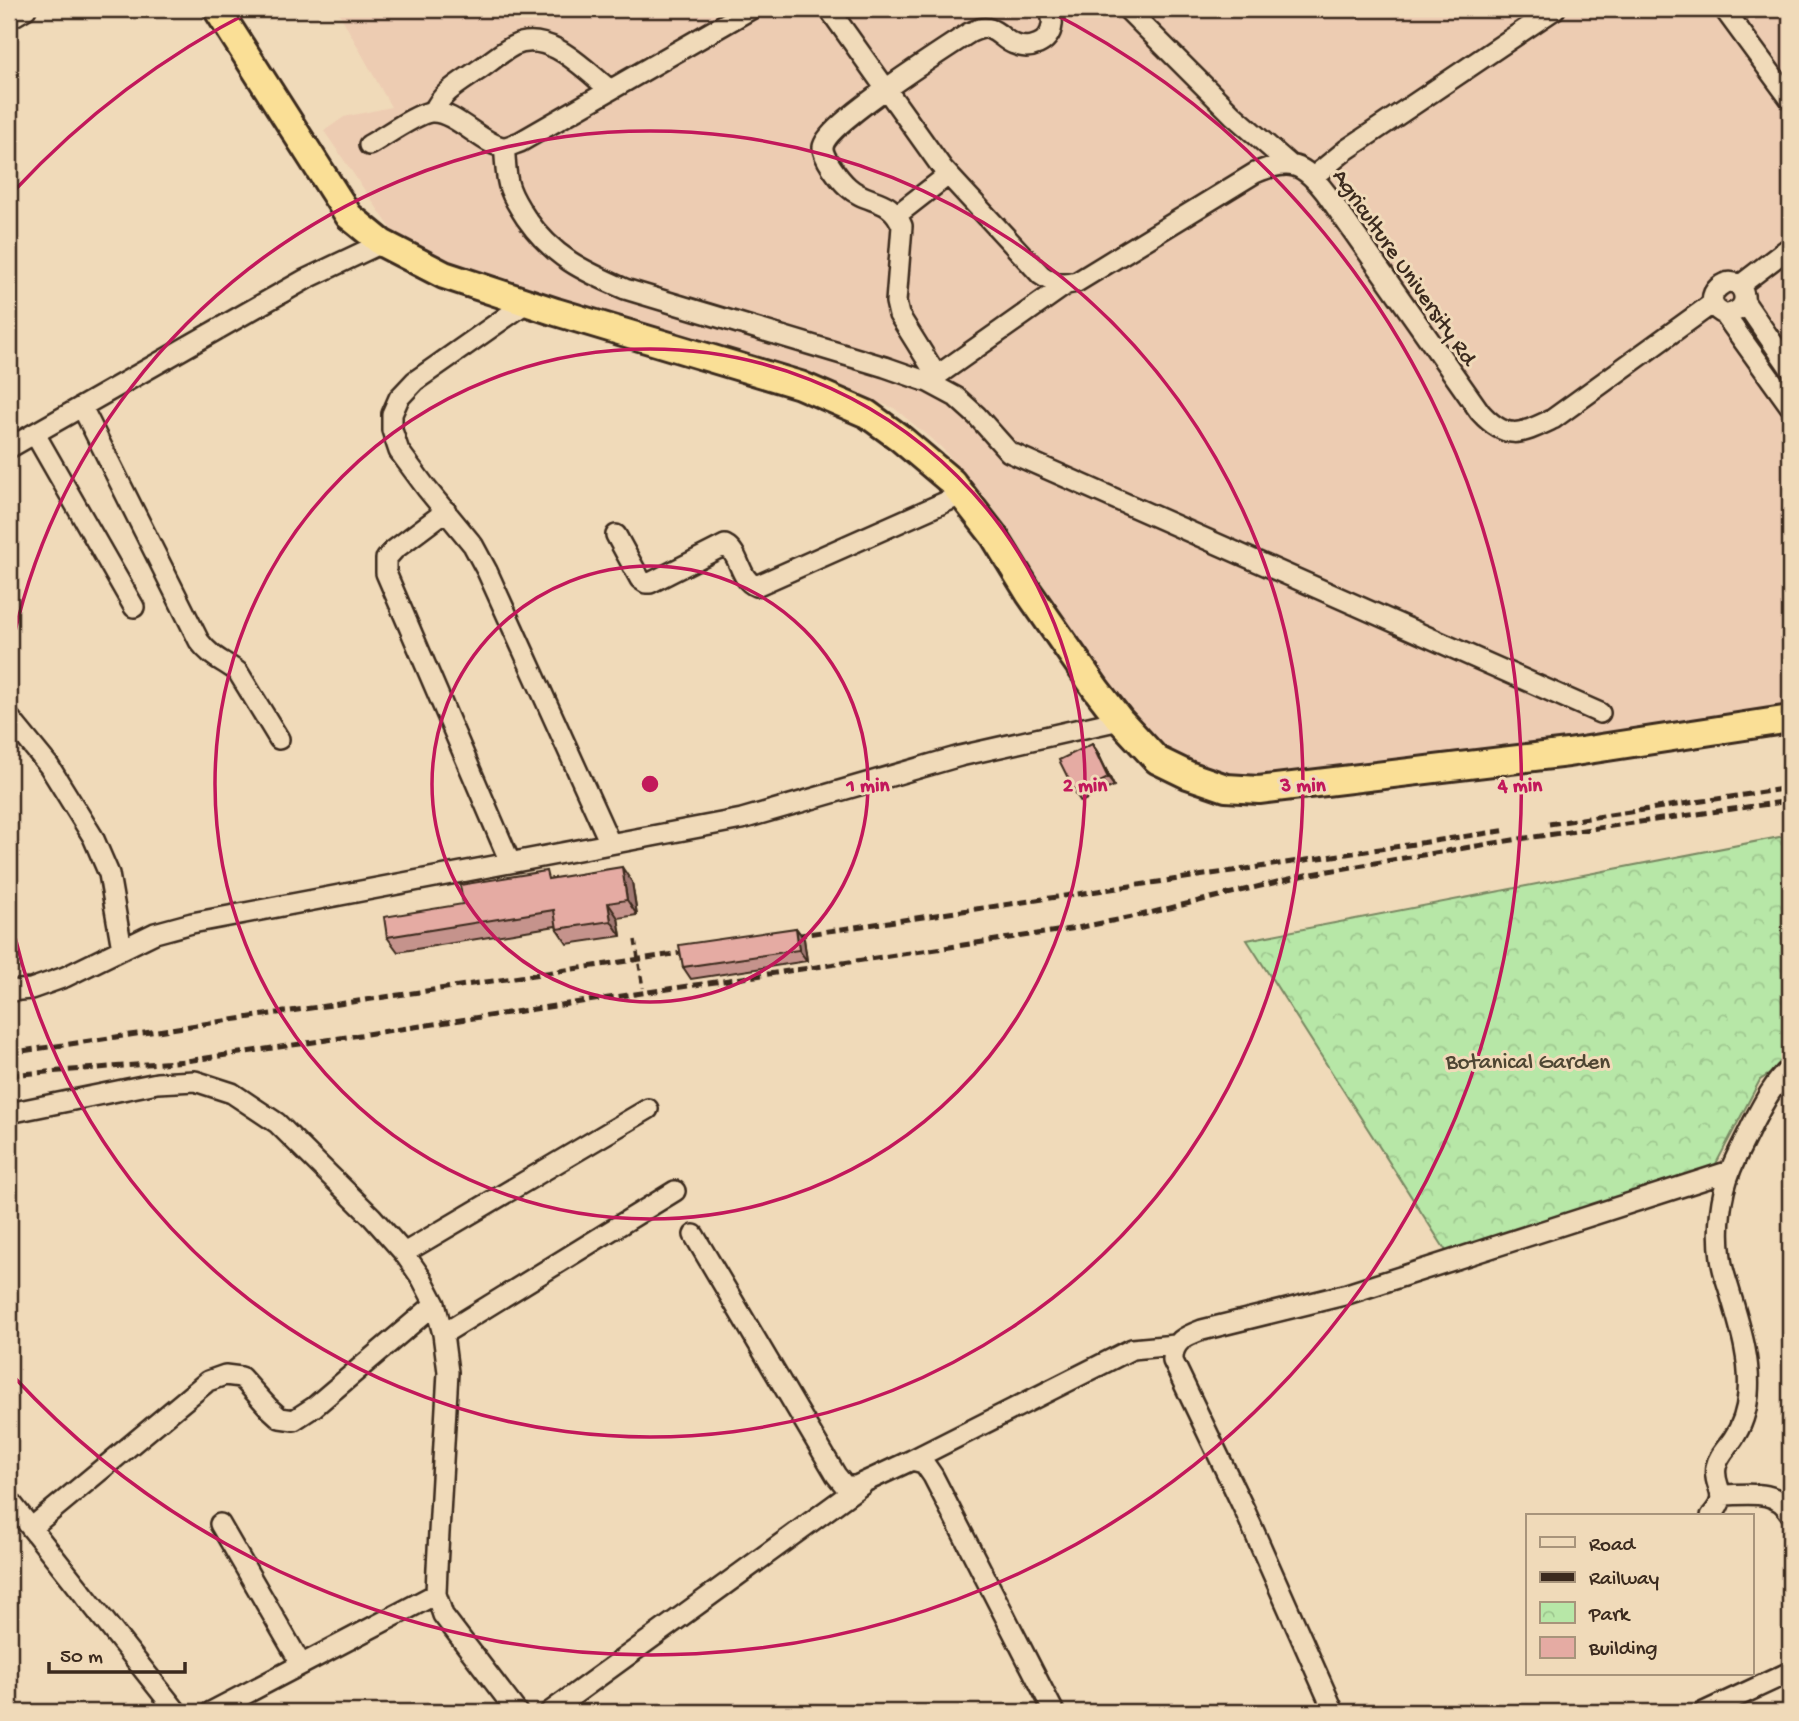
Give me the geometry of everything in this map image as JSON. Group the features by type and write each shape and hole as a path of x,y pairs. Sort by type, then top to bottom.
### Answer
{"highway":[{"path":"217,9 349,216 382,243 444,275 526,303 800,385 867,414 900,438 952,482 994,536 1029,593 1120,720 1157,760 1188,775 1226,788 1259,790 1568,753 1790,719"}],"street":[{"path":"9,19 26,9"},
{"path":"829,9 948,174 1041,275 1052,283 1064,286"},
{"path":"932,379 899,314 896,302 902,226 898,214 850,189 824,155 823,145 830,135 885,88 969,33 988,28 1021,47 1032,47 1042,42 1050,35 1051,9"},
{"name":"Agriculture University Rd","path":"1127,9 1233,115 1289,164 1313,177 1480,412 1492,425 1504,432 1518,433 1553,419 1719,308"},
{"path":"1313,177 1354,144 1555,9"},
{"path":"1724,9 1790,99"},
{"path":"369,145 423,113 434,111 444,114 493,143 504,146 520,142 740,11"},
{"path":"434,111 440,98 450,90 514,45 528,41 546,43 562,52 610,90"},
{"path":"504,146 509,188 534,230 558,254 592,275 625,289 932,379 977,416 1009,452 1600,713"},
{"path":"932,379 1064,286 1077,282 1255,173 1273,165 1289,164"},
{"path":"898,214 948,174"},
{"path":"9,448 306,279 382,243"},
{"path":"1719,308 1735,313 1739,310 1741,293 1790,247"},
{"path":"1790,368 1741,293 1729,282 1720,285 1713,293 1719,308 1790,406"},
{"path":"526,303 415,381 399,398 392,414 392,430 399,451 473,545 487,571 610,843"},
{"path":"82,407 199,641 216,659 238,671 279,739"},
{"path":"35,434 134,607"},
{"path":"616,535 640,579 646,583 724,545 731,548 744,576 750,584 756,586 961,495"},
{"path":"446,511 394,550 386,559 386,573 510,862"},
{"path":"9,717 49,766 93,837 109,874 122,949"},
{"path":"9,991 31,989 65,977 155,933 192,923 742,819 960,756 1120,720"},
{"path":"1713,1514 1721,1503 1716,1468 1719,1458 1741,1426 1748,1395 1745,1347 1721,1260 1719,1227 1722,1201 1730,1171 1767,1096 1790,1068"},
{"path":"9,1114 157,1083 195,1081 232,1093 277,1123 372,1217 404,1253 435,1304 443,1334 448,1372 436,1594 443,1615 517,1712"},
{"path":"404,1253 648,1109"},
{"path":"1334,1712 1245,1511 1173,1361 1175,1345 1202,1330 1345,1296 1730,1171"},
{"path":"443,1334 675,1191"},
{"path":"694,1235 845,1486 865,1483 1132,1349 1175,1345"},
{"path":"31,1528 208,1381 225,1375 241,1377 280,1418 294,1420 314,1407 435,1304"},
{"path":"912,1460 924,1463 933,1476 1054,1712"},
{"path":"550,1712 865,1483"},
{"path":"1721,1495 1773,1496 1781,1501 1790,1513"},
{"path":"9,1500 177,1712"},
{"path":"219,1524 301,1664"},
{"path":"211,1712 436,1594"},
{"path":"1704,1712 1790,1672"}],"path":[{"path":"635,940 643,988"}],"shaded area":[{"path":"1790,9 1790,706 1258,780 1201,769 1161,747 1118,699 992,506 941,447 894,408 824,384 474,279 401,243 324,131 344,117 391,107 338,11"}],"green space":[{"name":"Botanical Garden","path":"1790,835 1790,1061 1760,1080 1708,1179 1455,1265 1247,940"}],"building":[{"path":"1092,744 1108,778 1076,794 1059,760"},
{"path":"622,867 627,900 608,903 611,921 557,929 554,910 387,937 384,917 463,904 460,885 546,871 548,879"},
{"path":"796,928 799,950 683,967 679,945"}],"railway":[{"path":"1549,824 1790,788"},
{"path":"9,1075 186,1061 1077,928 1306,875 1519,839 1790,801"},
{"path":"781,938 1508,830"},
{"path":"9,1053 701,950"}]}
